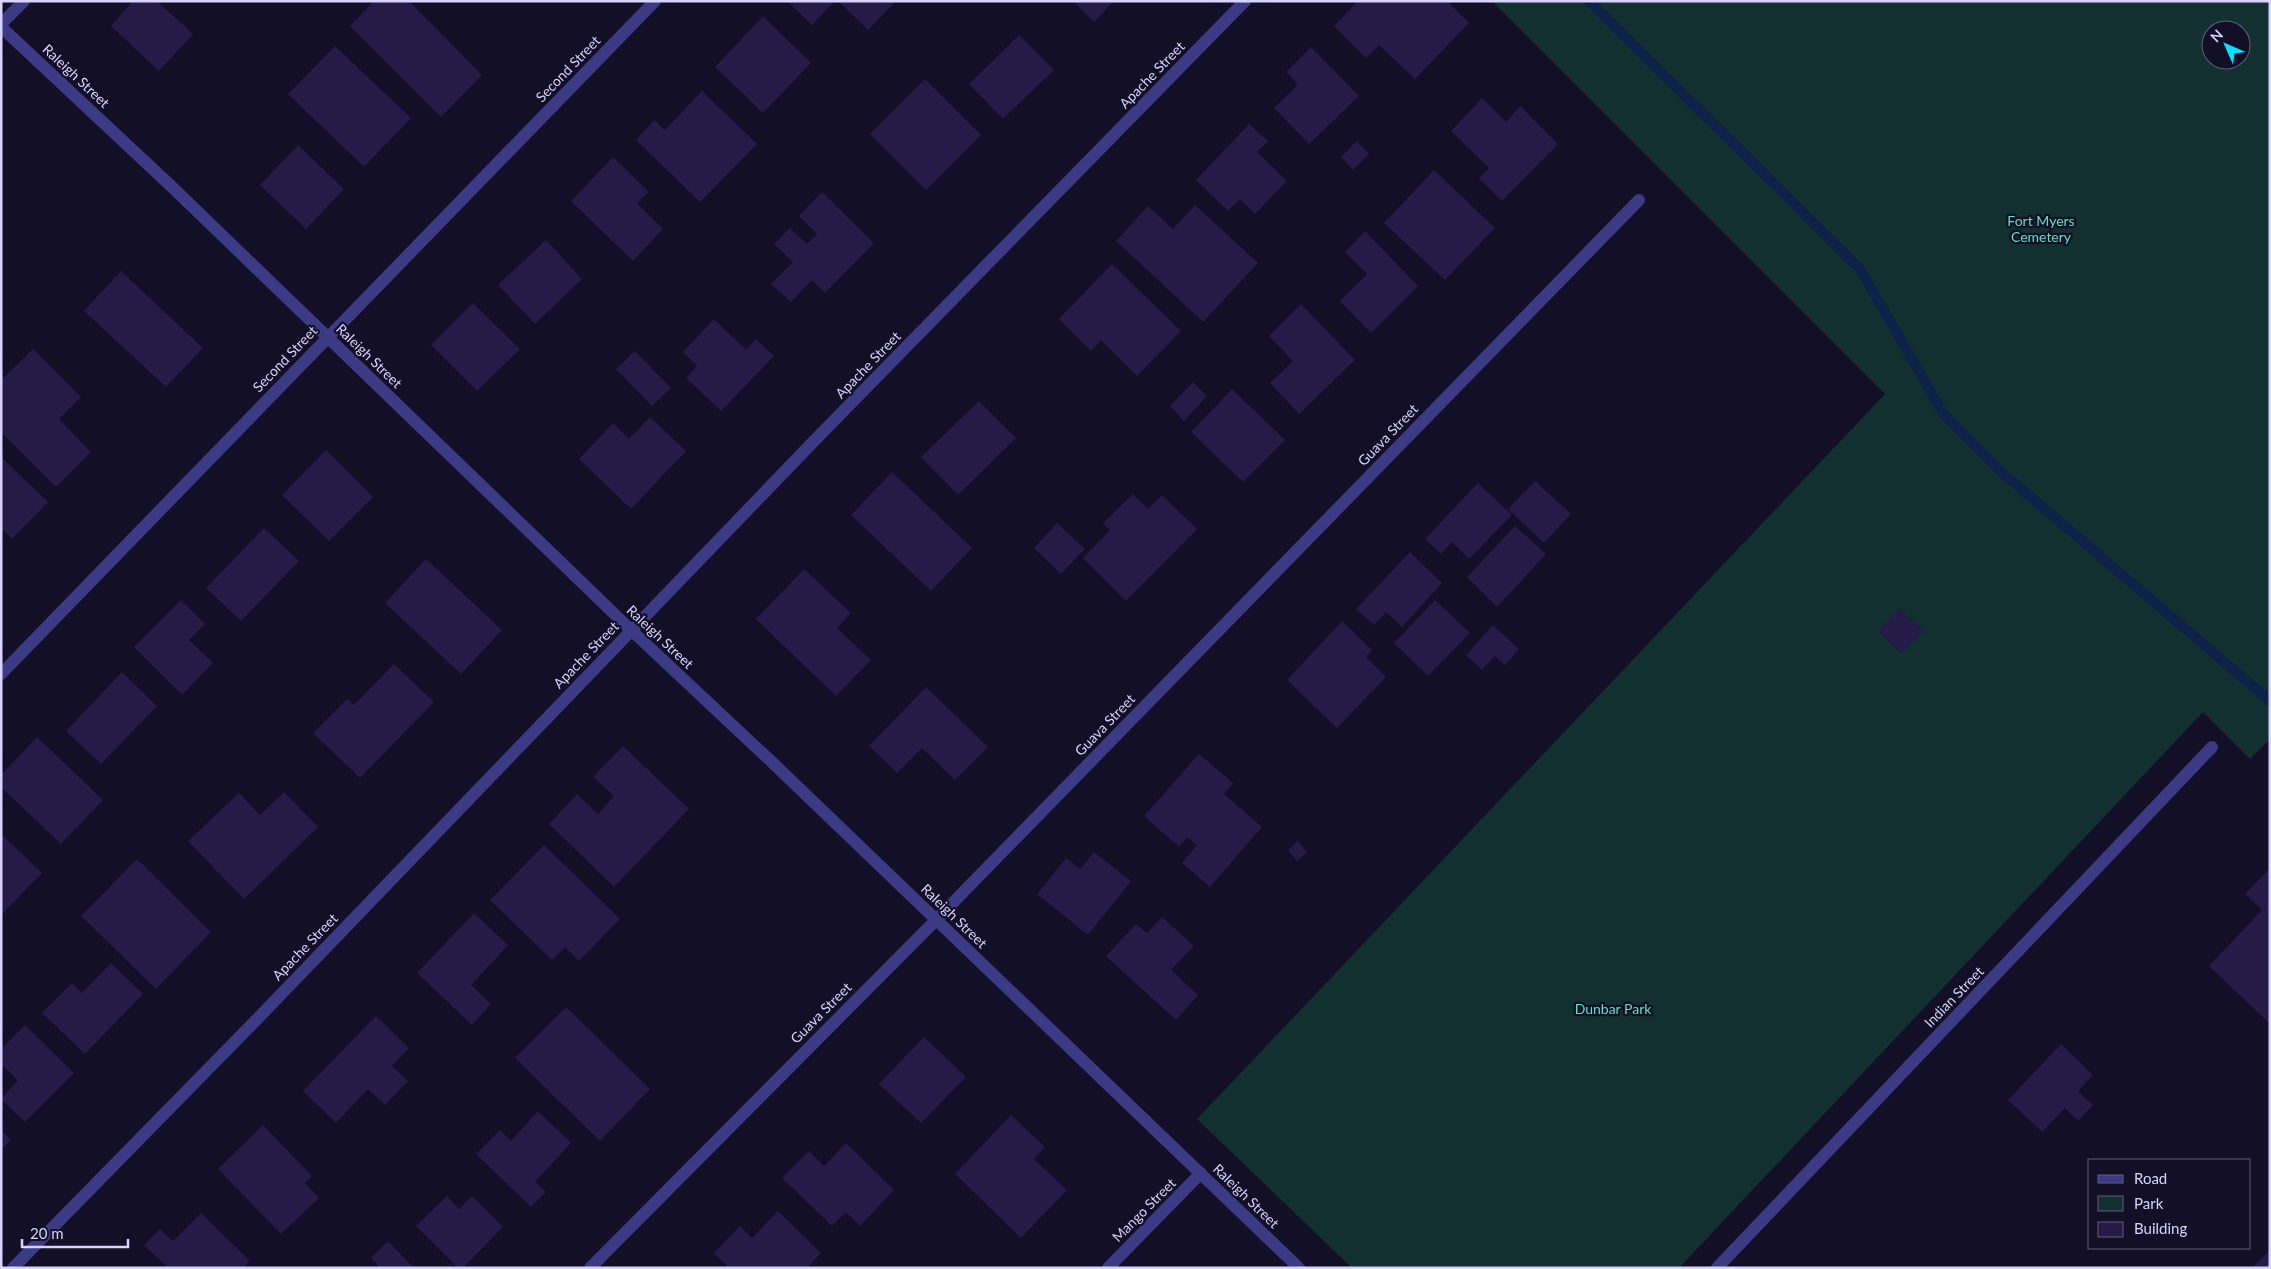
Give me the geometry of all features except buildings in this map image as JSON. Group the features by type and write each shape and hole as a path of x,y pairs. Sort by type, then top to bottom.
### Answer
{"street":[{"path":"1,26 24,1"},
{"name":"Second Street","path":"1,674 655,1"},
{"name":"Apache Street","path":"13,1268 256,1020 631,630 1245,1"},
{"name":"Raleigh Street","path":"1,26 171,186 631,630 1299,1268"},
{"name":"Guava Street","path":"590,1268 936,920 1639,200"},
{"name":"Indian Street","path":"1717,1268 2212,747"},
{"name":"Mango Street","path":"1108,1268 1201,1174"}],"green space":[{"path":"1492,1 2270,1 2270,739 2250,759 2203,712 1679,1268 1352,1268 1197,1119 1885,394"}],"waterway":[{"path":"1589,1 1860,269 1943,413 2005,475 2270,701"}],"park label":[{"name":"Fort Myers Cemetery","path":"2041,230"},
{"name":"Dunbar Park","path":"1613,1009"}]}
